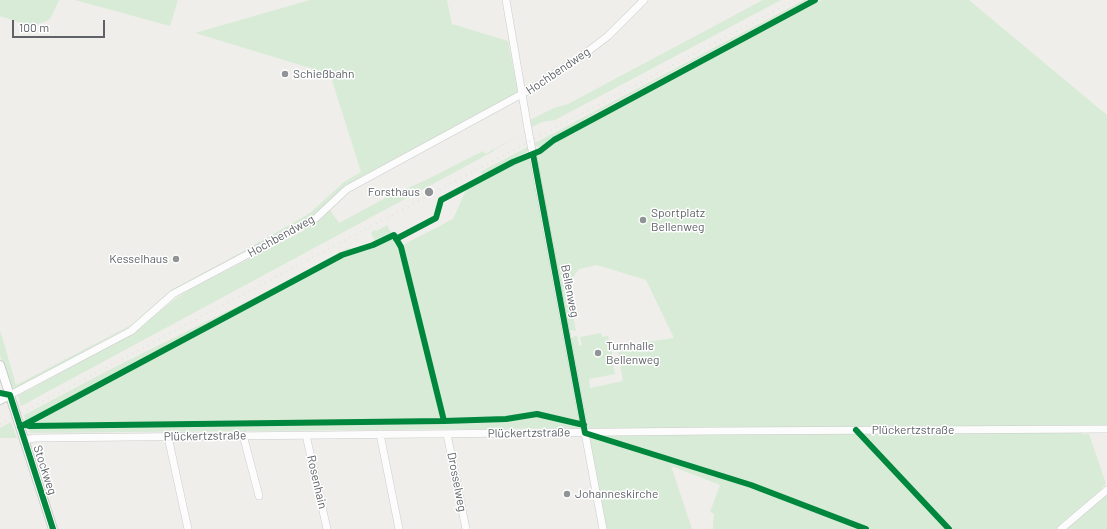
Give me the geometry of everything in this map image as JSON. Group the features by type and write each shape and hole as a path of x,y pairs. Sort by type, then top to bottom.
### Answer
{"street":[{"name":"Bellenweg","path":"506,0 528,129 603,529"},
{"name":"Hochbendweg","path":"10,395 132,331 173,294 316,218 347,189 523,94 583,55 608,36 644,0"},
{"name":"Stockweg","path":"0,365 53,529"},
{"path":"0,400 10,395"},
{"name":"Plückertzstraße","path":"24,440 35,438 243,435 1107,428"},
{"path":"380,434 399,529"},
{"name":"Drosselweg","path":"447,434 466,529"},
{"path":"243,435 259,496"},
{"name":"Rosenhain","path":"306,435 327,529"},
{"path":"168,436 188,529"},
{"path":"1060,529 1107,490"}],"green space":[{"path":"0,0 59,0 49,20 35,25 27,25 0,16"},
{"path":"75,0 178,0 170,26"},
{"path":"310,0 447,0 452,24 508,41 518,93 346,185 312,217 172,292 131,326 14,389 10,385 0,355 0,330 16,385 131,325 171,290 310,213 344,182 361,172 330,74 195,33"},
{"path":"763,0 781,0 555,120 542,122 532,127 530,120 554,108 568,104"},
{"path":"804,0 808,0 590,116 539,147 535,145 535,143"},
{"path":"822,0 969,0 1107,115 1107,426 588,428 571,338 577,335 579,346 582,345 580,337 601,333 602,337 608,336 615,374 589,379 590,388 623,381 617,346 674,338 646,280 597,265 579,269 567,285 576,331 570,330 536,156 561,139"},
{"path":"522,134 494,151 21,406 18,396 132,333 171,302 192,288 303,231 330,210 339,223 391,195 424,181 483,151 485,154"},
{"path":"528,147 528,151 484,175 480,172"},
{"path":"531,159 581,428 30,433 24,420 24,415 109,370 260,295 346,249 366,246 375,241 371,233 374,230 376,231 387,225 399,247 453,219 466,190 523,160"},
{"path":"11,422 17,438 0,438 0,428"},
{"path":"1081,432 1082,434 1089,434 1106,484 1102,487 1103,490 1057,529 713,529 714,514 710,512 720,485 671,466 692,529 605,529 589,442 590,438 594,435"},
{"path":"1107,494 1107,529 1065,529"}],"railway":[{"path":"0,424 795,0"}],"cycle path":[{"path":"396,239 436,218 441,200 513,162 540,151 554,140 815,0"},
{"path":"533,154 585,433 751,485 866,529"},
{"path":"20,427 342,255 373,245 394,235 401,247 444,421"},
{"path":"0,393 10,395 53,529"},
{"path":"26,425 444,421 506,419 537,414 584,425"},
{"path":"856,430 949,529"}],"place":[{"name":"Schießbahn","path":"285,74"},
{"name":"Forsthaus","path":"429,192"},
{"name":"Sportplatz Bellenweg","path":"643,220"},
{"name":"Kesselhaus","path":"176,259"},
{"name":"Turnhalle Bellenweg","path":"598,353"},
{"name":"Johanneskirche","path":"567,494"}]}
